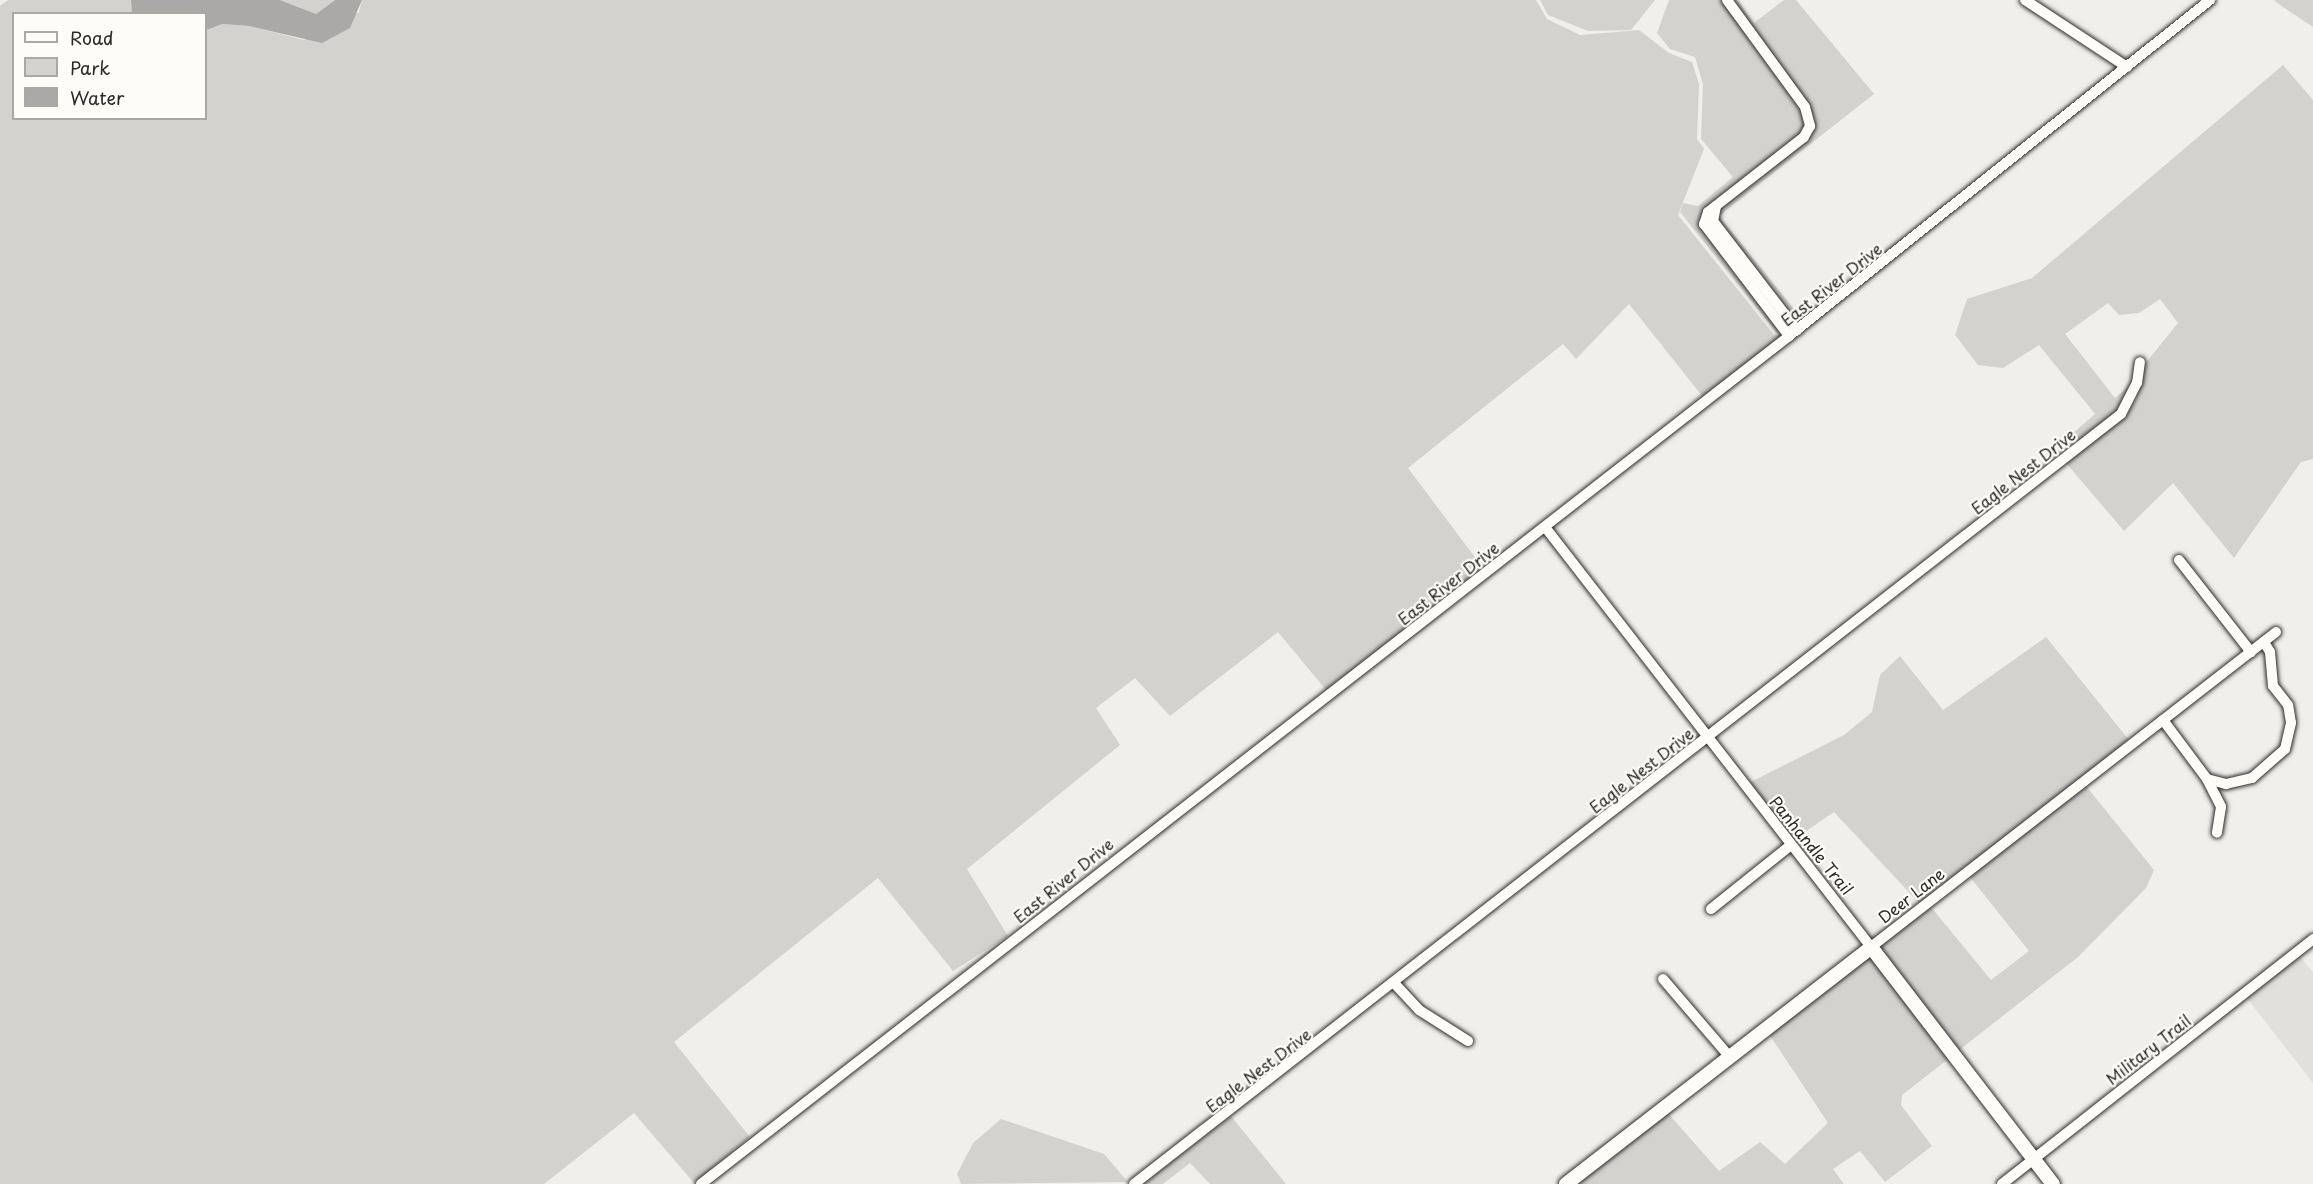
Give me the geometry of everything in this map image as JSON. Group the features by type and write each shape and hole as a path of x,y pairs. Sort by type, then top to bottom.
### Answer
{"street":[{"path":"1727,0 1805,107 1810,126 1804,137 1706,214 1705,227 1793,333"},
{"path":"2025,0 2127,68"},
{"name":"East River Drive","path":"701,1184 1793,333 2210,0"},
{"name":"Eagle Nest Drive","path":"1134,1184 1395,984 2121,414 2137,383 2140,362"},
{"name":"Panhandle Trail","path":"1545,527 1705,739 1871,947 2053,1184"},
{"path":"2179,560 2251,652"},
{"name":"Deer Lane","path":"1566,1184 2276,632"},
{"path":"2207,778 2226,784 2252,778 2290,739 2288,705 2273,686 2270,652 2264,642"},
{"path":"2163,720 2207,778 2221,807 2217,833"},
{"path":"1711,909 1791,845"},
{"name":"Military Trail","path":"2002,1184 2313,939"},
{"path":"1663,979 1729,1056"},
{"path":"1395,984 1419,1010 1468,1041"}],"shaded area":[{"path":"2299,956 2313,972 2313,1083 2246,997"}],"green space":[{"path":"8,0 131,0 132,12 12,12 12,120 207,120 207,29 222,24 249,26 304,40 359,12 362,0 1536,0 1547,19 1580,35 1639,30 1669,53 1692,62 1699,84 1697,139 1704,149 1678,215 1774,335 1781,336 1703,397 1629,304 1576,359 1563,344 1408,468 1483,568 1326,690 1278,632 1170,716 1135,678 1096,708 1120,745 967,869 1008,936 953,971 878,878 674,1042 750,1137 694,1183 634,1113 544,1184 0,1184 0,6"},
{"path":"280,0 335,0 316,14"},
{"path":"1540,0 1655,0 1631,30 1588,31 1548,15"},
{"path":"1669,0 1738,0 1754,23 1784,0 1796,0 1874,94 1719,216 1799,315 1777,333 1680,212 1683,203 1698,206 1733,177 1701,139 1703,84 1695,57 1670,49 1657,33"},
{"path":"2274,0 2313,0 2313,27 2280,5"},
{"path":"2283,65 2313,100 2313,459 2301,462 2234,558 2173,483 2124,531 2066,463 2125,417 2136,400 2144,365 2178,323 2160,299 2139,313 2119,315 2108,303 2065,334 2115,398 2131,384 2117,410 2079,440 2073,433 2095,414 2039,345 2003,368 1978,365 1955,335 1967,299 2032,278"},
{"path":"2046,637 2129,740 1919,903 1834,812 1793,840 1747,784 1844,735 1872,712 1880,675 1900,656 1943,710"},
{"path":"2086,786 2154,870 2146,888 2078,957 1958,1051 1878,948 1931,907 1991,980 2029,951 1970,877"},
{"path":"1871,953 1951,1057 1902,1095 1901,1105 1932,1146 1885,1182 1860,1151 1833,1169 1844,1184 1574,1184 1666,1111 1719,1171 1760,1142 1785,1164 1828,1123 1769,1034"},
{"path":"1231,1116 1286,1184 1210,1184 1190,1163 1163,1184 1143,1184"},
{"path":"1001,1119 1104,1154 1128,1182 961,1184 957,1174 973,1143"}],"water":[{"path":"131,0 280,0 316,14 335,0 362,0 350,28 322,43 249,26 222,24 207,30 207,12 132,12"}]}
